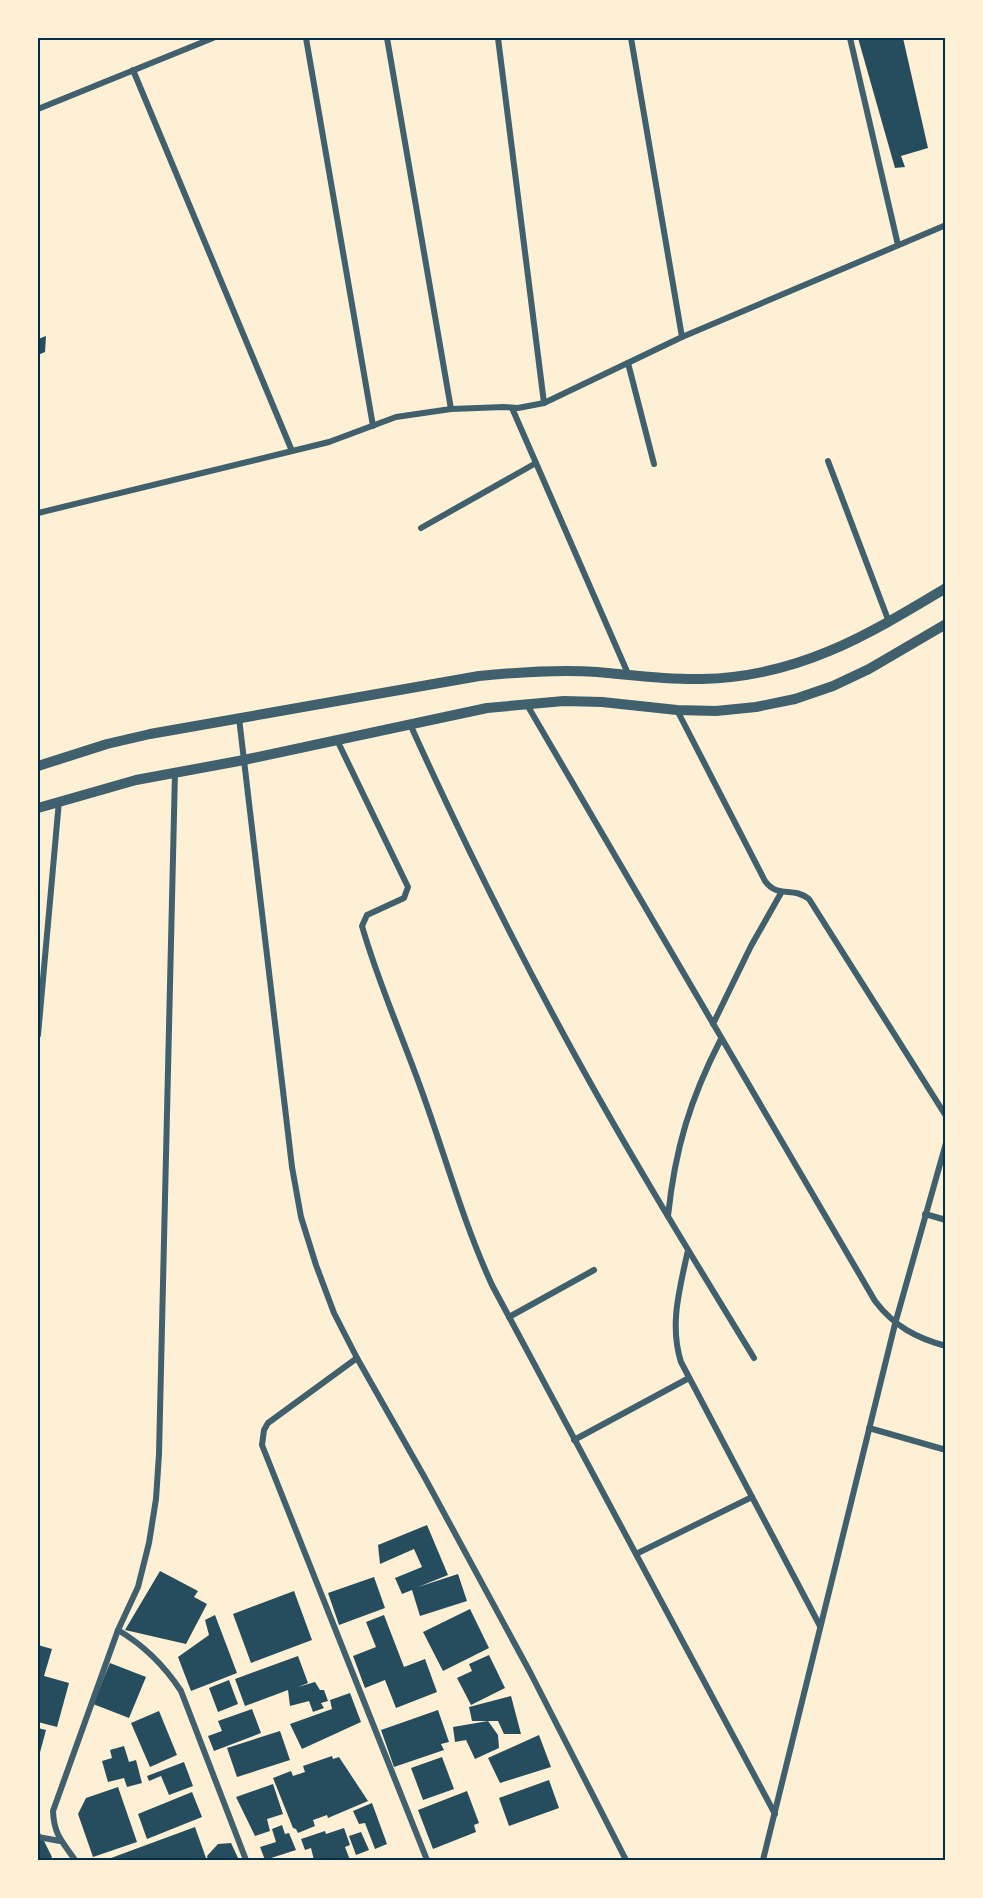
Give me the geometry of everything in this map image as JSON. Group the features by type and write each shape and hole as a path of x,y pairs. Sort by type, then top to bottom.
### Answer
{"street":[{"path":"38,109 213,38"},
{"path":"306,38 373,426"},
{"path":"387,38 451,409"},
{"path":"498,38 544,403"},
{"path":"631,38 681,337"},
{"path":"850,38 898,245"},
{"path":"133,70 292,451"},
{"path":"38,513 329,442 396,417 451,409 531,407 544,403 681,337 945,225"},
{"path":"628,363 654,464"},
{"path":"512,408 629,676"},
{"path":"828,460 890,622"},
{"path":"421,528 536,463"},
{"path":"38,766 107,744 150,734 440,682 519,672 559,670 703,679 768,670 831,651 861,638 945,588"},
{"path":"38,808 59,800 175,771 244,760 487,708 526,703 602,702 677,710 716,711 756,707 795,699 833,686 869,669 945,624"},
{"path":"526,703 867,1288 884,1313 895,1324 910,1334 945,1346"},
{"path":"677,710 765,881 781,893 798,893 809,899 945,1116"},
{"path":"239,718 292,1167 315,1265 334,1313 357,1358 489,1594 626,1860"},
{"path":"410,724 450,813 532,977 610,1118 754,1358"},
{"path":"337,740 408,886 404,898 368,915 363,920 364,931 426,1103 463,1217 492,1285 774,1814"},
{"path":"75,1860 60,1841 54,1827 53,1811 118,1630 138,1587 149,1543 156,1499 159,1454 175,771"},
{"path":"38,1035 59,800"},
{"path":"712,1024 755,937 781,893"},
{"path":"668,1217 672,1180 682,1134 704,1072 721,1039"},
{"path":"763,1860 895,1324 945,1143"},
{"path":"925,1214 945,1220"},
{"path":"688,1250 676,1310 675,1345 689,1378 820,1627"},
{"path":"509,1317 594,1270"},
{"path":"357,1358 268,1424 264,1430 262,1445 427,1860"},
{"path":"574,1440 689,1378"},
{"path":"869,1428 945,1450"},
{"path":"636,1554 752,1497"},
{"path":"118,1630 153,1655 169,1672 181,1691 246,1860"},
{"path":"38,1838 60,1841"}],"building":[{"path":"858,38 903,38 928,148 901,156 905,167 895,168"},
{"path":"46,336 45,352 38,355 38,339"},
{"path":"427,1525 448,1575 418,1587 458,1574 467,1601 420,1616 412,1590 402,1594 395,1578 422,1567 414,1549 380,1564 378,1545"},
{"path":"160,1571 198,1591 194,1597 207,1604 186,1644 125,1630"},
{"path":"374,1577 385,1608 339,1625 328,1593"},
{"path":"294,1591 312,1640 251,1663 233,1614"},
{"path":"470,1609 489,1648 443,1671 423,1632"},
{"path":"215,1615 237,1673 191,1691 178,1657 209,1635 205,1620"},
{"path":"384,1615 404,1667 425,1659 437,1692 396,1708 385,1680 365,1688 353,1656 376,1647 366,1622"},
{"path":"38,1645 52,1649 44,1676 69,1683 57,1727 38,1722"},
{"path":"489,1655 505,1688 471,1705 457,1678 472,1671 469,1664"},
{"path":"298,1656 308,1683 298,1687 315,1682 320,1690 324,1690 328,1701 321,1703 324,1708 313,1712 309,1701 290,1706 288,1690 245,1706 235,1679"},
{"path":"110,1663 146,1677 129,1718 93,1704"},
{"path":"229,1680 238,1704 218,1712 209,1688"},
{"path":"350,1693 361,1722 302,1749 290,1724 332,1709 330,1700"},
{"path":"511,1696 521,1734 504,1734 498,1721 472,1721 469,1707"},
{"path":"252,1709 261,1733 214,1751 208,1736 222,1731 218,1721"},
{"path":"438,1710 449,1742 441,1744 444,1750 394,1767 381,1730"},
{"path":"159,1711 177,1755 150,1767 131,1723"},
{"path":"488,1721 498,1735 499,1748 475,1759 466,1740 455,1742 453,1727"},
{"path":"38,1728 46,1730 38,1760"},
{"path":"280,1731 290,1760 237,1777 227,1748"},
{"path":"539,1735 551,1767 500,1783 488,1758"},
{"path":"124,1746 129,1762 136,1760 142,1783 127,1787 124,1778 108,1782 102,1761 112,1758 110,1750"},
{"path":"332,1756 333,1759 339,1757 368,1801 328,1818 327,1815 313,1820 315,1826 298,1833 293,1828 273,1778 291,1771 293,1776 305,1772 303,1766"},
{"path":"442,1757 454,1789 423,1800 411,1768"},
{"path":"184,1762 193,1786 169,1795 161,1776 149,1781 147,1776"},
{"path":"549,1780 559,1808 509,1826 499,1798"},
{"path":"273,1784 283,1814 267,1819 270,1831 255,1836 236,1797"},
{"path":"118,1787 137,1842 93,1857 78,1814 86,1798"},
{"path":"467,1791 479,1823 474,1825 476,1832 433,1849 418,1810"},
{"path":"192,1792 202,1817 147,1839 138,1814"},
{"path":"372,1803 387,1844 375,1849 365,1823 359,1824 353,1811"},
{"path":"282,1825 285,1834 289,1833 296,1850 265,1860 260,1847 276,1842 272,1829"},
{"path":"195,1827 206,1858 199,1860 112,1860 111,1858"},
{"path":"344,1828 350,1845 345,1847 350,1860 314,1860 311,1848 305,1850 301,1839 325,1831 326,1834"},
{"path":"361,1832 369,1850 356,1855 349,1836"},
{"path":"38,1833 52,1857 49,1860 38,1860"},
{"path":"231,1843 239,1860 208,1860 207,1856 218,1844"}]}
